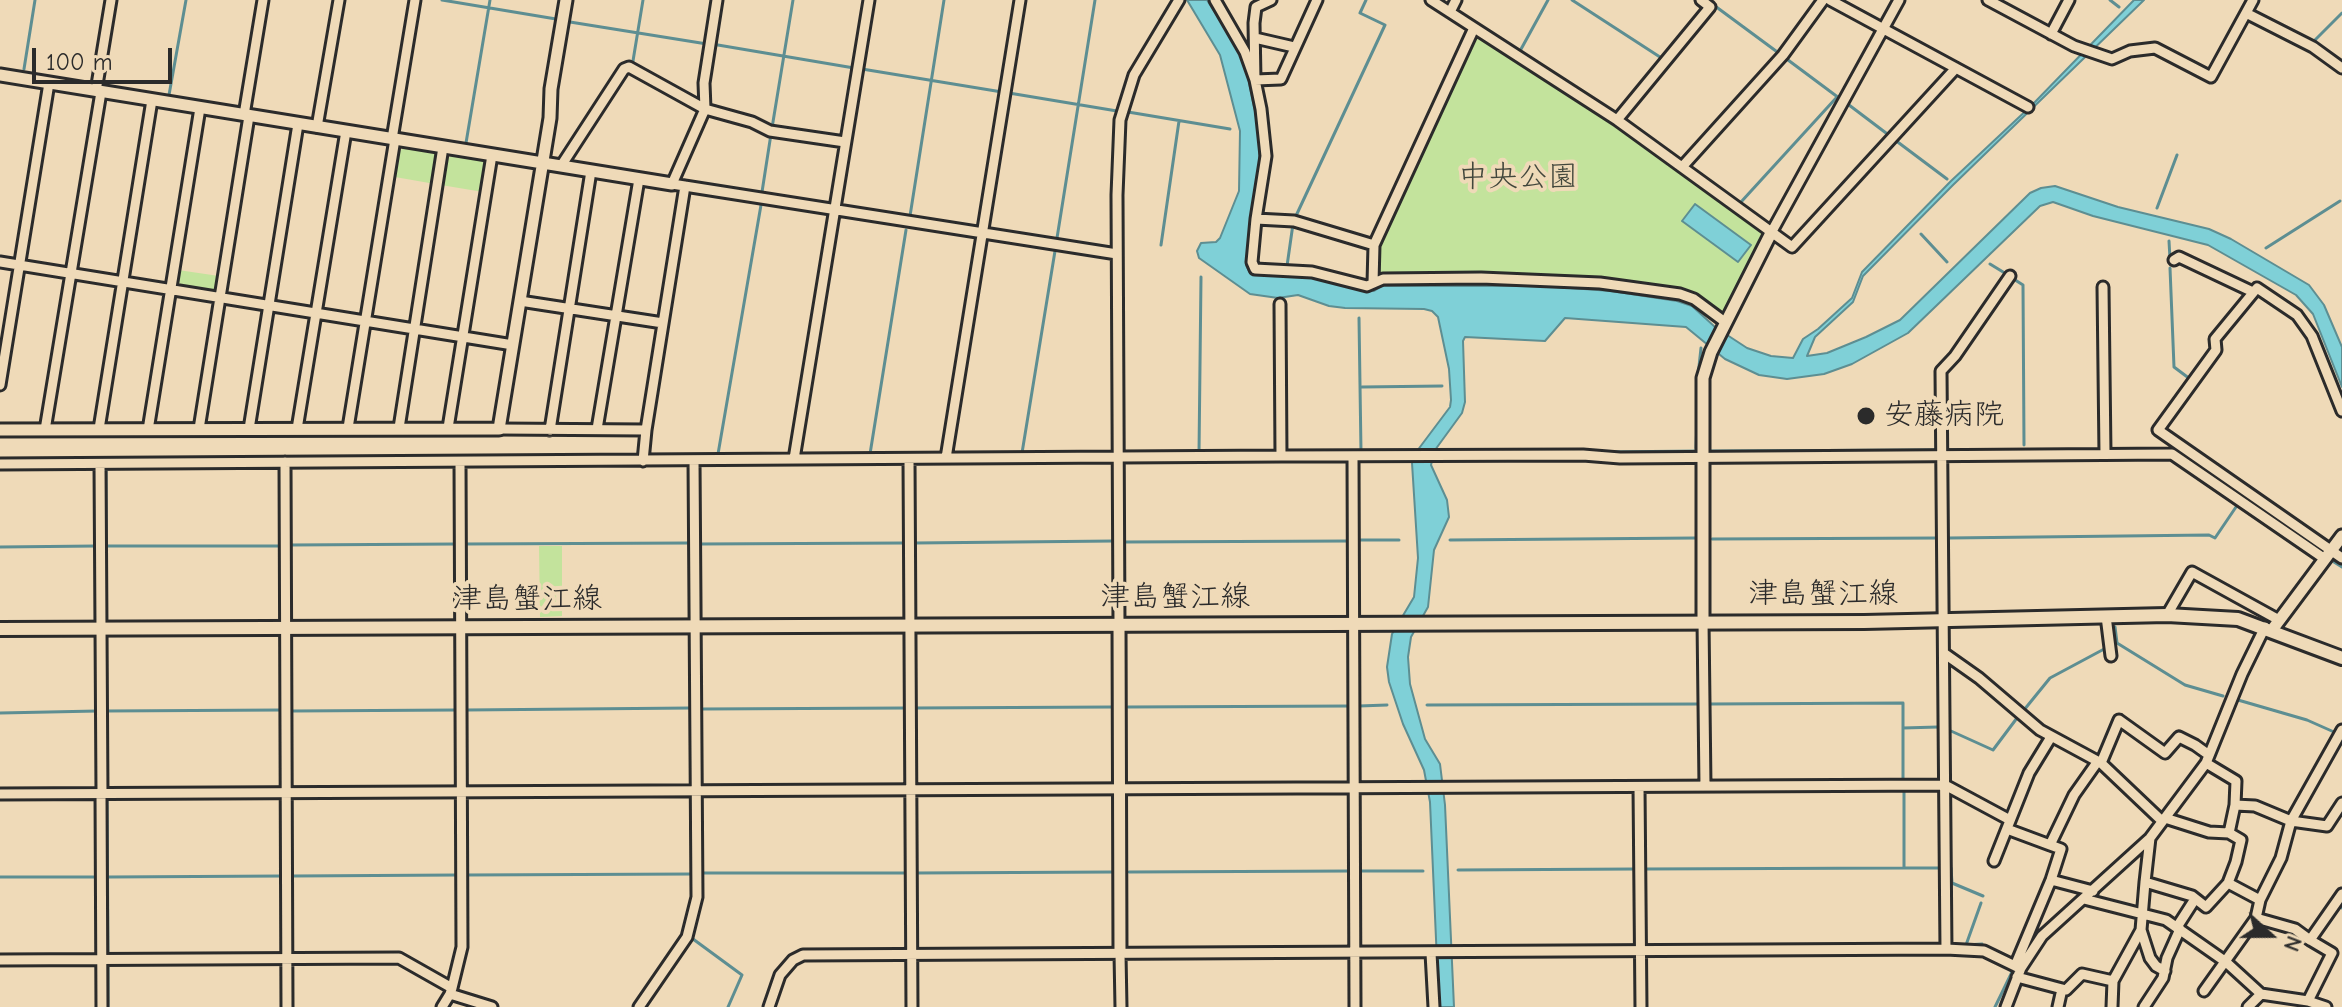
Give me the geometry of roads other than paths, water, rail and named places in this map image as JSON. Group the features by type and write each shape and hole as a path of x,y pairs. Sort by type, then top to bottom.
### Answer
{"main road":[{"name":"津島蟹江線","path":"0,629 1944,620 2167,615 2224,617 2272,626 2342,658"}],"street":[{"path":"45,430 72,274 111,0"},
{"path":"199,429 263,0"},
{"path":"317,127 339,0"},
{"path":"348,428 415,0"},
{"path":"499,429 566,0"},
{"path":"672,184 705,109 704,83 717,0"},
{"path":"795,456 869,0"},
{"path":"947,455 1020,0"},
{"path":"1121,1007 1117,254 1120,120 1139,64 1179,0"},
{"path":"1215,0 1245,52 1255,80"},
{"path":"1271,0 1253,4 1255,80 1266,156 1256,219 1252,262 1255,269 1312,272 1367,286 1383,279 1439,278 1600,283 1680,294 1694,299 1723,325"},
{"path":"1255,80 1281,79 1317,0"},
{"path":"1431,0 1617,120 1792,247 1956,68"},
{"path":"1450,12 1456,0"},
{"path":"1617,120 1710,7 1701,0"},
{"path":"1682,167 1783,55 1823,0"},
{"path":"1830,0 2028,107"},
{"path":"1705,786 1703,378 1723,325 1899,0"},
{"path":"1988,0 2074,46 2112,59 2130,51 2155,48 2211,77 2253,0"},
{"path":"2051,34 2069,0"},
{"path":"2246,13 2313,47 2342,68"},
{"path":"1373,283 1374,245 1474,28"},
{"path":"1255,38 1294,47"},
{"path":"561,166 624,69 629,67 705,109 752,122 770,131 845,142"},
{"path":"0,81 0,75 1117,254"},
{"path":"0,385 49,83"},
{"path":"99,429 152,100"},
{"path":"148,430 200,108"},
{"path":"249,429 298,124"},
{"path":"297,429 346,131"},
{"path":"399,428 443,147"},
{"path":"448,428 492,155"},
{"path":"550,430 591,171"},
{"path":"597,429 639,179"},
{"path":"643,458 685,186"},
{"path":"1256,219 1294,221 1374,245"},
{"path":"2174,260 2179,257 2253,292"},
{"path":"0,262 513,345"},
{"path":"1946,949 1941,371 1955,356 2010,276"},
{"path":"2103,287 2105,454"},
{"path":"2333,555 2158,430 2216,350 2215,339 2257,288 2297,315 2312,336 2342,411"},
{"path":"520,301 663,323"},
{"path":"1280,304 1281,456"},
{"path":"0,430 646,430"},
{"path":"0,464 694,460 795,456 909,459 947,455 1119,458 1703,453 1943,456 2172,454 2333,555"},
{"path":"1353,457 1355,1007"},
{"path":"909,459 912,1007"},
{"path":"640,1007 687,937 695,910 694,460"},
{"path":"285,462 287,1007"},
{"path":"442,1007 451,991 462,947 460,462"},
{"path":"100,464 107,959 102,1007"},
{"path":"2017,970 2042,936 2150,838 2164,820 2207,759 2242,674 2272,626 2333,555 2342,536"},
{"path":"2167,615 2192,572 2272,626"},
{"path":"2106,616 2111,656"},
{"path":"1945,654 2051,737 2100,762 2164,820 2209,832 2229,833 2241,840 2228,883 2206,907 2195,899 2145,882"},
{"path":"2050,845 2074,795 2100,762 2119,720 2165,753 2179,737 2195,745 2207,759 2236,781 2229,833"},
{"path":"2204,991 2256,918 2260,900 2281,858 2291,821 2342,730"},
{"path":"1994,861 2029,773 2051,737"},
{"path":"0,794 1945,785 2009,824 2061,849 2006,1007"},
{"path":"1639,787 1641,1007"},
{"path":"2235,805 2255,806 2291,821 2327,826 2342,803"},
{"path":"2150,838 2141,930 2150,958 2165,971"},
{"path":"2051,880 2093,891"},
{"path":"2228,883 2260,900"},
{"path":"2310,940 2342,894"},
{"path":"2084,899 2166,920 2226,962 2261,994 2326,1007"},
{"path":"2144,1007 2165,971 2178,928 2195,899"},
{"path":"2256,918 2295,929 2332,953 2308,1001"},
{"path":"2112,1007 2113,981 2141,930"},
{"path":"769,1007 780,975 793,960 803,955 1946,949 1984,951 2017,970 2066,990 2082,974 2113,981"},
{"path":"1433,953 1434,1007"},
{"path":"0,960 399,958 451,991 492,1007"},
{"path":"2058,1007 2062,989"},
{"path":"2248,1007 2261,994"}],"water":[{"path":"1187,0 1207,0 1238,48 1246,68 1259,146 1259,174 1246,265 1250,273 1315,277 1374,291 1382,286 1543,286 1611,291 1677,301 1692,306 1715,327 1747,348 1771,356 1793,358 1803,339 1852,298 1862,272 1951,181 2032,105 2134,0 2144,0 1863,276 1853,302 1815,337 1807,356 1827,353 1900,320 2030,193 2055,186 2118,207 2209,229 2309,285 2324,305 2342,347 2342,387 2313,314 2296,295 2208,245 2093,216 2053,202 2040,206 1908,333 1852,364 1824,374 1787,379 1759,375 1725,359 1686,327 1565,318 1545,341 1465,337 1465,402 1462,413 1435,450 1431,465 1447,500 1449,517 1434,550 1428,607 1411,637 1408,657 1410,684 1425,739 1440,764 1445,805 1454,1007 1439,1007 1430,802 1424,770 1403,724 1387,667 1392,634 1414,597 1418,558 1412,463 1417,451 1450,407 1449,369 1438,317 1424,309 1345,308 1298,295 1278,298 1250,294 1199,258 1197,251 1201,243 1216,242 1220,238 1239,191 1240,131 1220,55"},
{"path":"1695,204 1751,245 1738,262 1682,221"}],"waterway":[{"path":"24,69 35,0"},
{"path":"169,95 186,0"},
{"path":"442,0 556,19"},
{"path":"466,143 490,0"},
{"path":"632,67 643,0"},
{"path":"772,128 793,0"},
{"path":"910,216 944,0"},
{"path":"1057,238 1095,0"},
{"path":"1295,218 1385,25 1360,13 1366,0"},
{"path":"1520,51 1548,0"},
{"path":"1572,0 1663,59"},
{"path":"1841,0 1875,18"},
{"path":"2110,0 2119,7"},
{"path":"1715,6 1780,54"},
{"path":"1626,117 1716,7"},
{"path":"2312,43 2342,13"},
{"path":"570,22 707,44"},
{"path":"1893,29 2027,101"},
{"path":"712,44 854,68"},
{"path":"1784,57 1839,98"},
{"path":"862,69 1002,92"},
{"path":"1009,93 1117,111"},
{"path":"1741,202 1837,97"},
{"path":"1849,105 1890,136"},
{"path":"1128,112 1230,129"},
{"path":"1161,245 1179,121"},
{"path":"762,192 771,134"},
{"path":"1895,140 1947,179"},
{"path":"2157,208 2177,155"},
{"path":"2266,248 2340,201"},
{"path":"718,454 761,205"},
{"path":"1287,266 1293,224"},
{"path":"870,454 906,230"},
{"path":"1921,234 1947,262"},
{"path":"2169,241 2170,259"},
{"path":"1022,453 1055,251"},
{"path":"1990,264 2008,275"},
{"path":"2170,268 2174,367 2190,379"},
{"path":"1199,453 1201,277"},
{"path":"2012,278 2023,285 2024,445"},
{"path":"1359,318 1361,452"},
{"path":"1698,376 1701,348"},
{"path":"1362,387 1442,386"},
{"path":"1696,448 1698,396"},
{"path":"2161,417 2171,405"},
{"path":"2108,449 2179,451 2287,526"},
{"path":"1707,451 1939,450"},
{"path":"1947,450 2101,450"},
{"path":"1603,452 1699,451"},
{"path":"993,453 1054,453"},
{"path":"693,455 786,455"},
{"path":"233,458 298,458"},
{"path":"106,471 106,615"},
{"path":"1949,538 2209,535 2215,538 2236,507"},
{"path":"1450,540 1695,538"},
{"path":"1712,539 1939,538"},
{"path":"1358,540 1399,540"},
{"path":"915,543 1114,541"},
{"path":"1123,542 1349,541"},
{"path":"464,544 690,543"},
{"path":"698,544 904,543"},
{"path":"290,545 456,544"},
{"path":"0,547 96,546"},
{"path":"105,546 281,546"},
{"path":"2334,562 2342,567"},
{"path":"2115,627 2117,643"},
{"path":"106,639 108,955"},
{"path":"2117,643 2185,685 2223,696"},
{"path":"2024,710 2050,678 2106,648"},
{"path":"2238,700 2307,720 2334,732"},
{"path":"1710,704 1903,703 1903,779"},
{"path":"1427,705 1697,704"},
{"path":"1359,706 1387,705"},
{"path":"1128,707 1350,706"},
{"path":"914,708 1112,707"},
{"path":"466,710 691,708"},
{"path":"702,709 905,708"},
{"path":"105,711 281,710"},
{"path":"292,711 456,710"},
{"path":"0,713 97,711"},
{"path":"1951,731 1993,750 2017,718"},
{"path":"1903,728 1938,727"},
{"path":"1904,791 1904,868 1940,868"},
{"path":"1645,869 1904,868"},
{"path":"1951,868 1952,883 1983,896"},
{"path":"1458,870 1634,869"},
{"path":"1129,872 1351,871"},
{"path":"1359,871 1423,871"},
{"path":"916,873 1113,872"},
{"path":"704,873 907,873"},
{"path":"466,875 693,874"},
{"path":"293,876 457,875"},
{"path":"109,877 282,876"},
{"path":"0,877 98,877"},
{"path":"1981,903 1966,945 1982,944"},
{"path":"693,939 742,975 728,1007"},
{"path":"1992,949 2013,959"},
{"path":"108,963 108,1007"},
{"path":"1995,1007 2012,972"}],"place":[{"name":"安藤病院","path":"1866,416"}],"park label":[{"name":"中央公園","path":"1518,178"}]}
